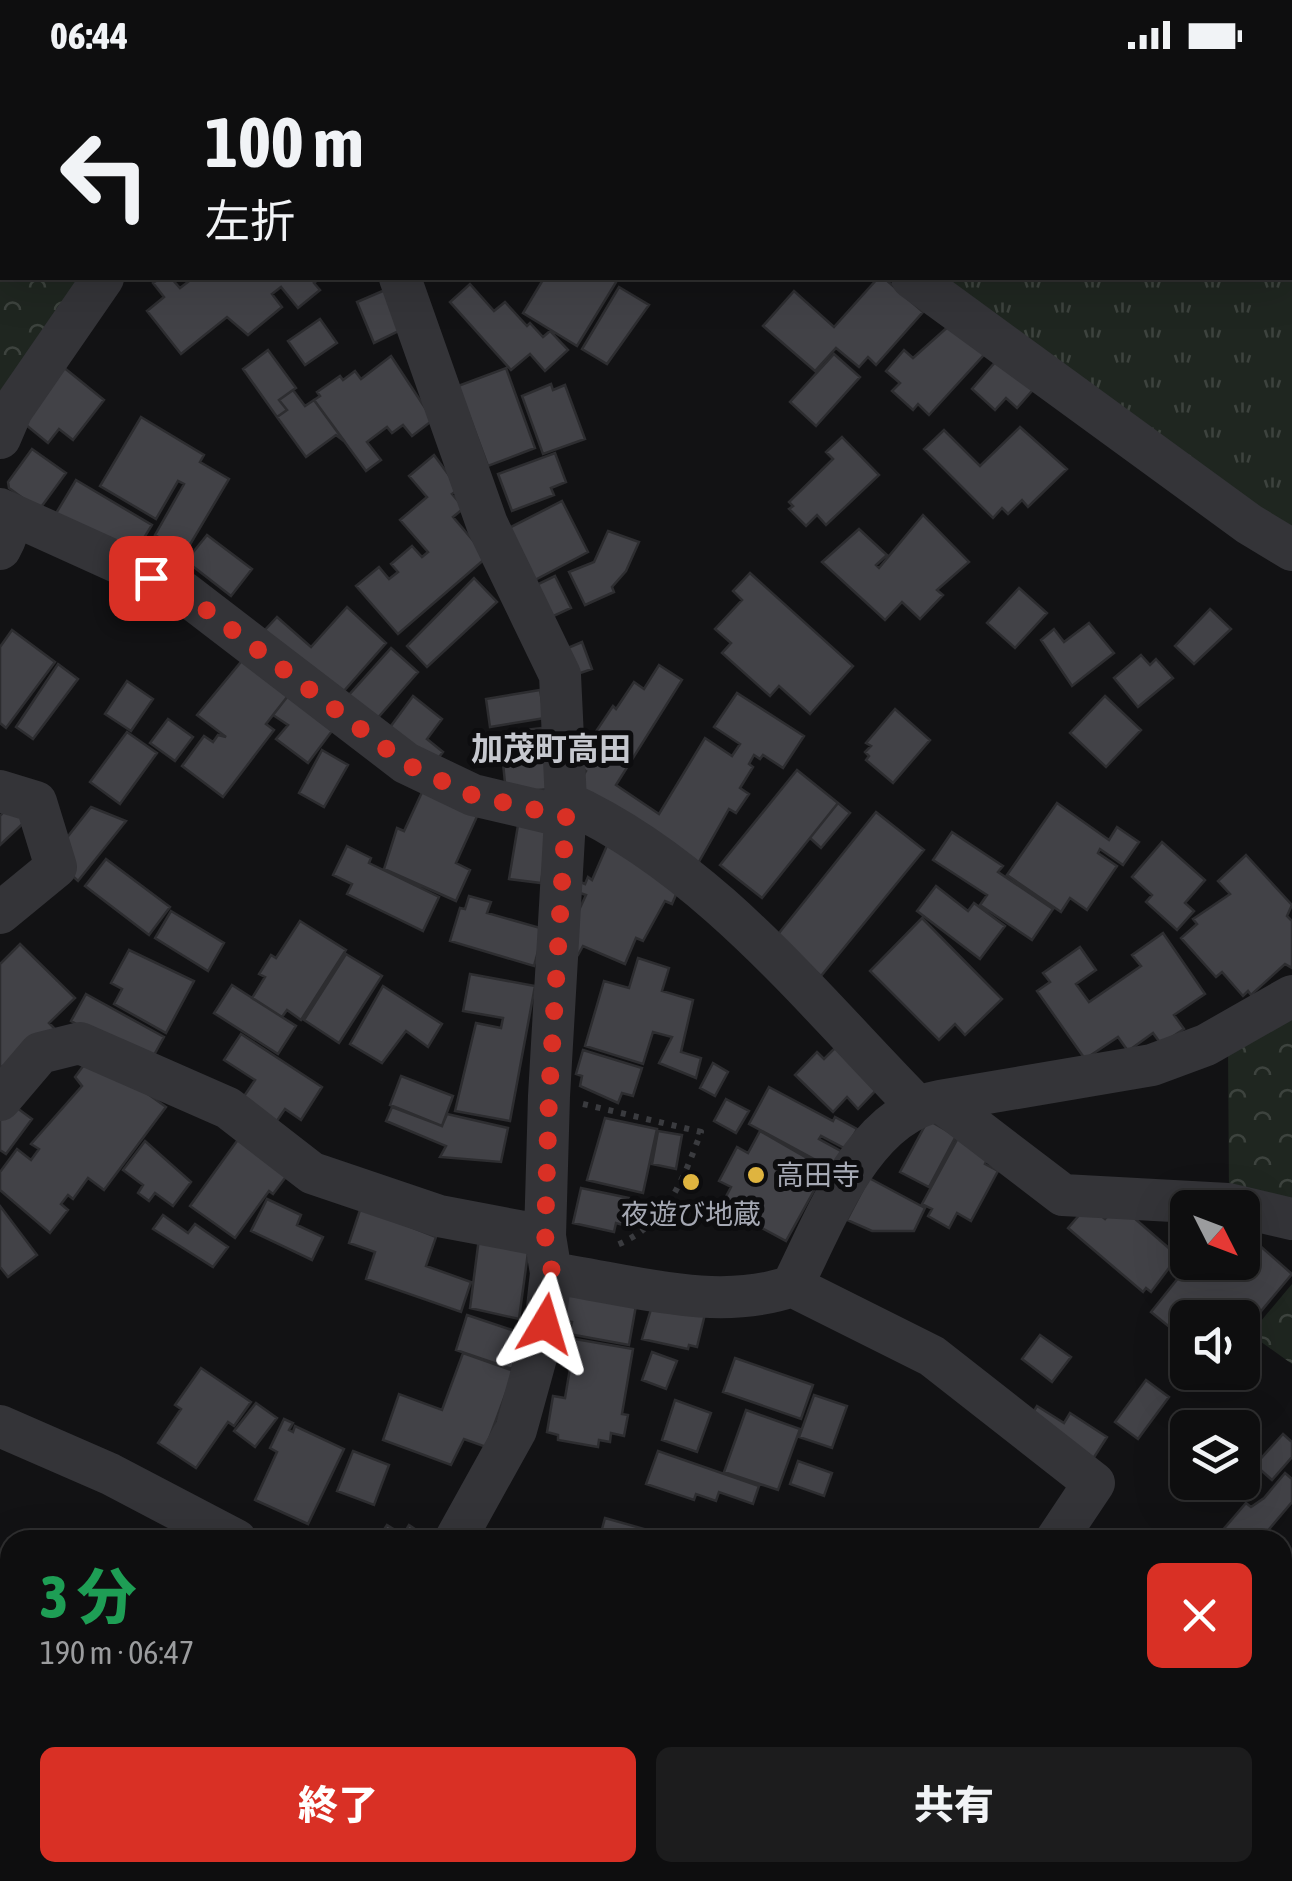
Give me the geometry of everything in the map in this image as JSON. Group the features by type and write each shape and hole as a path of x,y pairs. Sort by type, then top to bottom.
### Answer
{"street":[{"path":"0,438 12,410 103,280"},
{"path":"401,280 487,524 560,675 566,810 549,1096 545,1324 516,1430 461,1530"},
{"path":"915,280 1249,524 1292,550"},
{"path":"1,531 183,592 406,764 472,795 598,816 698,884 928,1103 1063,1195 1228,1204 1292,1219"},
{"path":"0,790 36,802 56,868 0,912"},
{"path":"792,1286 857,1159 928,1103 1166,1060 1206,1045 1292,996"},
{"path":"0,1100 40,1053 80,1043 228,1108 312,1173 548,1254 718,1298 759,1296 792,1286 932,1356 1094,1484 1063,1530"},
{"path":"0,1426 110,1474 217,1530"}],"path":[{"path":"548,1254 639,1236 681,1187 700,1132 549,1096"}],"green space":[{"path":"0,280 85,280 0,418"},
{"path":"933,280 1292,280 1292,538"},
{"path":"1292,1008 1292,1211 1260,1203 1260,1190 1229,1190 1228,1045"},
{"path":"1292,1284 1292,1364 1260,1341 1260,1322"}],"building":[{"path":"173,280 180,288 190,280 318,280 314,283 320,290 298,308 281,287 272,294 282,307 248,335 227,317 181,354 147,311 164,297 153,283"},
{"path":"543,280 617,280 577,346 523,313"},
{"path":"876,280 886,280 923,312 876,365 868,357 859,367 836,348 815,371 763,326 794,291 834,327"},
{"path":"470,284 494,311 505,302 527,326 530,323 543,337 550,331 568,350 545,371 530,354 511,370 450,302"},
{"path":"619,287 649,305 607,364 582,349"},
{"path":"385,290 401,330 374,343 357,302"},
{"path":"960,316 992,346 929,415 918,404 913,410 892,391 900,383 886,371 904,350 913,358"},
{"path":"320,319 337,343 305,365 288,341"},
{"path":"268,350 296,388 279,400 287,410 277,417 243,369"},
{"path":"1003,353 1038,384 1017,408 1006,398 995,410 972,389"},
{"path":"834,354 860,377 816,426 790,402"},
{"path":"391,356 433,420 412,436 403,425 392,433 387,427 367,442 381,460 366,471 314,400 320,396 317,392 340,376 343,380 355,371 361,379"},
{"path":"62,366 104,400 73,440 59,429 48,443 20,420"},
{"path":"506,368 535,448 488,466 458,386"},
{"path":"551,384 553,390 565,385 585,439 543,454 522,396"},
{"path":"293,390 305,406 314,400 345,442 336,435 306,457 277,417 287,410 279,400"},
{"path":"141,417 204,455 200,462 229,479 185,553 155,535 184,484 178,481 156,519 100,486"},
{"path":"1020,427 1067,469 1028,507 1022,500 1008,514 1002,508 993,518 924,449 944,430 980,466"},
{"path":"842,437 879,475 826,525 817,515 806,526 789,509 793,506 789,502 833,459 826,452"},
{"path":"32,449 66,473 39,510 9,488 8,482"},
{"path":"555,453 566,482 551,488 554,495 512,511 498,474"},
{"path":"434,455 459,489 452,494 464,508 453,517 487,557 398,634 356,586 379,567 389,579 398,572 391,564 412,546 422,557 428,552 400,520 427,497 409,476"},
{"path":"76,480 152,525 131,559 55,515"},
{"path":"562,501 588,552 533,581 507,529"},
{"path":"923,515 969,562 937,590 943,595 920,619 902,602 885,620 822,562 859,529 887,555 876,565 879,568"},
{"path":"608,531 639,542 626,571 612,587 614,592 585,605 569,572 594,562"},
{"path":"207,535 252,569 231,596 186,561"},
{"path":"750,573 853,666 810,714 779,686 770,696 722,653 731,643 715,629 742,600 733,591"},
{"path":"555,576 571,608 547,619 532,587"},
{"path":"474,578 497,602 427,667 407,646"},
{"path":"1019,588 1047,613 1015,648 987,623"},
{"path":"347,607 386,643 343,692 263,632 277,617 311,647"},
{"path":"1210,609 1231,629 1194,664 1175,646"},
{"path":"1089,623 1114,653 1072,686 1041,640 1054,629 1064,642"},
{"path":"12,630 55,662 6,728 0,723 0,647"},
{"path":"582,642 592,669 572,676 563,650"},
{"path":"391,648 418,672 375,721 348,696"},
{"path":"1141,655 1150,665 1156,659 1173,678 1138,707 1114,678"},
{"path":"245,657 291,692 266,724 274,730 223,797 182,766 204,736 213,742 218,735 226,737 197,715"},
{"path":"58,664 78,679 33,739 16,727"},
{"path":"659,665 682,680 616,785 659,814 705,738 732,756 740,744 714,727 737,693 804,736 783,768 763,755 760,759 754,755 749,764 753,767 740,788 749,794 736,813 729,809 696,867 575,788 586,771 575,763 613,706 616,709 634,682 644,689"},
{"path":"127,681 153,699 131,731 105,714"},
{"path":"540,690 545,718 490,727 486,699"},
{"path":"291,692 332,731 308,763 276,739 288,725 273,715"},
{"path":"413,696 442,719 427,739 443,752 433,765 388,730"},
{"path":"1105,696 1141,730 1106,767 1070,733"},
{"path":"895,709 930,740 893,783 866,760 869,756 865,752 871,746 866,743"},
{"path":"168,719 193,737 175,761 150,743"},
{"path":"543,728 549,789 506,793 500,733"},
{"path":"127,732 157,753 120,804 90,782"},
{"path":"322,750 348,765 324,807 299,793"},
{"path":"797,770 838,803 762,898 720,865"},
{"path":"424,788 479,812 456,863 470,870 456,901 384,869 397,828 404,831"},
{"path":"13,802 30,817 0,845 0,816"},
{"path":"838,803 850,813 821,848 810,838"},
{"path":"1057,803 1109,840 1117,827 1139,842 1123,865 1100,849 1098,853 1117,866 1087,910 1070,898 1061,912 1007,875"},
{"path":"91,807 126,821 78,881 66,870 58,849"},
{"path":"876,812 924,850 821,976 775,938"},
{"path":"519,819 549,831 541,883 509,879"},
{"path":"952,832 1003,866 998,872 1053,909 1032,940 980,905 987,895 933,860"},
{"path":"609,841 684,876 672,904 665,901 643,941 636,938 625,964 583,946 578,955 566,950 565,940 586,895 580,893 576,880 585,884 588,877 592,880"},
{"path":"1162,842 1205,880 1185,903 1194,911 1177,930 1146,902 1152,895 1132,877"},
{"path":"347,846 371,858 369,863 439,897 423,931 347,894 352,884 333,875"},
{"path":"1246,855 1292,905 1287,916 1292,921 1292,968 1285,964 1251,995 1248,991 1243,996 1222,972 1216,977 1181,938 1197,924 1193,919 1230,894 1218,881"},
{"path":"106,859 170,907 149,935 85,886"},
{"path":"936,886 968,911 974,903 1005,926 980,959 917,911"},
{"path":"469,896 491,902 487,913 544,929 534,966 450,941 460,908 465,909"},
{"path":"171,911 224,943 208,971 155,938"},
{"path":"922,918 1002,999 965,1035 955,1024 939,1040 870,971"},
{"path":"300,921 346,950 301,1020 287,1010 282,1017 252,998 265,977 259,974 271,955 276,958"},
{"path":"1163,933 1205,994 1174,1015 1184,1029 1161,1044 1153,1033 1128,1051 1118,1037 1085,1059 1037,991 1050,982 1043,973 1080,947 1096,970 1076,984 1089,1002 1141,966 1132,955"},
{"path":"20,944 75,998 49,1023 57,1031 0,1068 0,964"},
{"path":"129,950 194,981 166,1033 114,1004 122,989 111,983"},
{"path":"346,954 382,976 339,1043 304,1020"},
{"path":"638,958 669,968 662,991 693,1000 681,1052 701,1058 696,1078 659,1063 672,1037 653,1032 643,1064 585,1046 604,981 629,988"},
{"path":"470,974 535,986 510,1121 455,1111 476,1023 501,1028 503,1018 463,1011"},
{"path":"232,985 296,1026 278,1054 214,1013"},
{"path":"383,986 442,1024 428,1047 406,1031 382,1063 350,1044"},
{"path":"86,994 164,1037 149,1064 71,1021"},
{"path":"241,1034 322,1087 301,1120 285,1109 270,1131 236,1108 255,1080 224,1060"},
{"path":"838,1045 880,1086 858,1109 847,1097 833,1112 795,1075 817,1052 824,1059"},
{"path":"583,1050 642,1068 633,1096 622,1093 618,1103 580,1086 582,1076 576,1074"},
{"path":"92,1054 166,1107 104,1190 88,1178 73,1199 68,1195 61,1204 68,1210 50,1233 0,1190 0,1172 17,1149 31,1160 39,1149 31,1144 82,1086 75,1077"},
{"path":"713,1063 728,1072 715,1096 700,1088"},
{"path":"401,1076 453,1096 442,1126 390,1105"},
{"path":"769,1087 833,1121 835,1117 857,1129 846,1149 821,1136 819,1139 848,1155 838,1172 749,1124"},
{"path":"726,1099 749,1111 736,1133 714,1121"},
{"path":"9,1102 32,1119 6,1154 0,1150 0,1115"},
{"path":"392,1107 442,1126 447,1114 508,1128 501,1162 440,1157 446,1146 386,1121"},
{"path":"605,1118 657,1129 643,1193 587,1180"},
{"path":"928,1120 956,1136 929,1187 900,1172"},
{"path":"658,1131 682,1135 676,1169 652,1164"},
{"path":"760,1131 826,1169 786,1241 721,1206 731,1187 719,1181 737,1147 748,1153"},
{"path":"242,1134 291,1170 273,1194 269,1191 235,1238 190,1206"},
{"path":"959,1136 990,1153 985,1164 998,1171 971,1221 957,1213 949,1228 928,1216 932,1209 922,1204"},
{"path":"145,1141 191,1182 173,1206 155,1193 149,1201 138,1193 143,1185 123,1170"},
{"path":"869,1178 925,1208 914,1231 872,1231 847,1220"},
{"path":"581,1188 629,1198 623,1225 616,1223 614,1232 573,1223"},
{"path":"267,1199 301,1215 297,1225 323,1237 312,1260 251,1231"},
{"path":"1118,1204 1170,1249 1170,1267 1151,1292 1146,1288 1143,1292 1068,1228 1088,1205 1105,1219"},
{"path":"0,1206 37,1255 8,1277 0,1267"},
{"path":"361,1207 436,1237 426,1266 471,1282 461,1312 366,1279 375,1252 349,1243"},
{"path":"163,1215 188,1233 195,1224 228,1247 213,1267 153,1229"},
{"path":"479,1238 529,1245 519,1319 470,1308"},
{"path":"1260,1246 1292,1274 1260,1312 1260,1300 1170,1300 1170,1327 1151,1312 1177,1280 1260,1280"},
{"path":"567,1288 637,1300 629,1345 569,1334 572,1322 562,1320"},
{"path":"652,1306 705,1314 697,1347 689,1345 688,1349 642,1339"},
{"path":"467,1315 524,1334 512,1369 456,1350"},
{"path":"1040,1335 1071,1357 1052,1382 1022,1359"},
{"path":"575,1339 633,1349 622,1414 628,1415 624,1436 611,1433 610,1442 599,1440 598,1447 558,1440 558,1435 547,1432 553,1396 565,1398"},
{"path":"652,1352 677,1361 666,1389 642,1380"},
{"path":"463,1353 514,1371 486,1447 464,1439 451,1465 383,1440 399,1394 442,1410"},
{"path":"735,1358 813,1385 801,1419 723,1392"},
{"path":"201,1368 251,1402 234,1426 228,1422 196,1468 158,1443 181,1409 175,1405"},
{"path":"1146,1380 1169,1397 1138,1439 1115,1422"},
{"path":"814,1395 847,1406 832,1448 799,1437"},
{"path":"675,1400 711,1413 697,1452 662,1440"},
{"path":"256,1403 277,1418 255,1447 234,1431"},
{"path":"1037,1406 1064,1423 1070,1413 1107,1437 1091,1462 1027,1422"},
{"path":"746,1410 800,1429 778,1490 724,1472"},
{"path":"284,1419 293,1423 289,1430 293,1432 295,1426 344,1449 308,1524 255,1500 277,1452 270,1448"},
{"path":"1283,1434 1292,1442 1292,1457 1272,1480 1260,1469 1260,1459"},
{"path":"353,1451 389,1465 374,1505 337,1491"},
{"path":"658,1451 759,1486 753,1504 719,1492 716,1501 696,1494 694,1500 646,1484"},
{"path":"798,1461 832,1473 824,1496 790,1484"},
{"path":"1285,1473 1292,1479 1292,1502 1268,1530 1223,1530 1246,1503 1251,1507"},
{"path":"605,1518 648,1530 602,1530"}],"place":[{"name":"高田寺","path":"756,1175"},
{"name":"夜遊び地蔵","path":"691,1182"}],"district":[{"name":"加茂町高田","path":"551,748"}],"route":[{"path":"151,578 183,592 406,764 472,795 566,817 549,1096 545,1236 552,1272 545,1324"}]}
